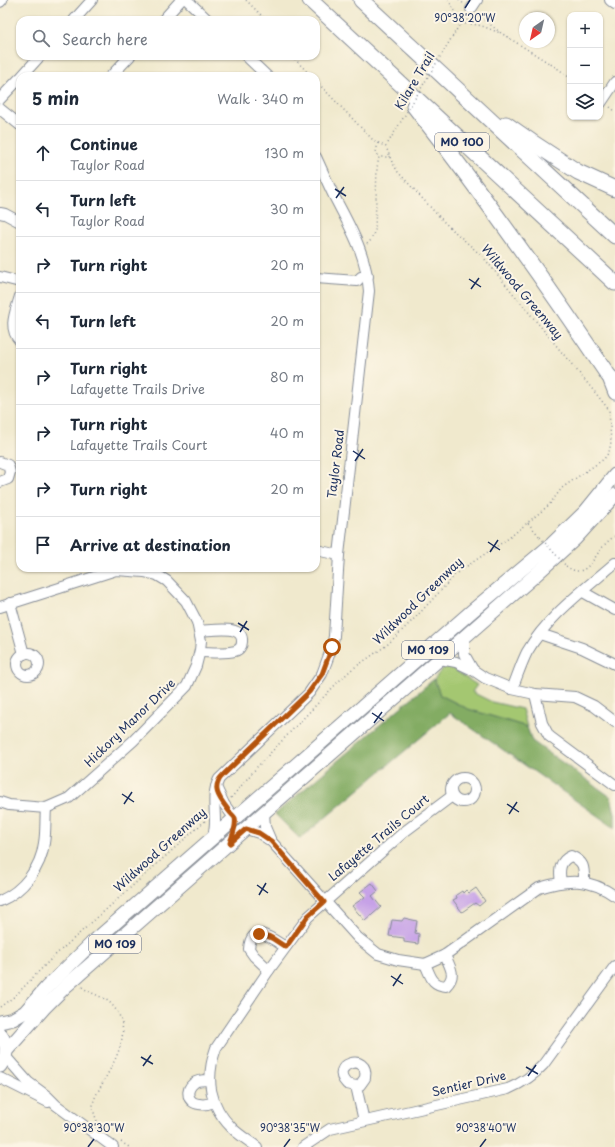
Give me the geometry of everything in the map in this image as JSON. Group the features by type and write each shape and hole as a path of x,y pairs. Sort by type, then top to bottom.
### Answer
{"highway":[{"name":"MO 100","path":"310,0 615,283"},
{"name":"MO 100","path":"361,0 615,236"},
{"path":"386,71 478,190 566,312 612,379"},
{"path":"467,99 483,106 532,142 578,172 615,189"}],"main road":[{"path":"612,379 615,392"},
{"path":"612,478 615,467"},
{"name":"MO 109","path":"0,1022 13,1019 25,1012 62,972 91,944 477,606 561,535 585,512 612,478"},
{"name":"MO 109","path":"4,1058 44,1008 559,554 615,495"},
{"path":"230,843 234,830 235,819"},
{"path":"0,1034 5,1042 4,1058"}],"street":[{"path":"78,16 92,0"},
{"path":"167,16 181,0"},
{"path":"186,0 204,16"},
{"path":"470,9 477,0"},
{"path":"610,0 615,4"},
{"path":"26,72 36,60"},
{"path":"115,72 126,60"},
{"path":"250,60 263,72"},
{"path":"0,100 16,82"},
{"path":"603,100 615,82"},
{"path":"0,109 16,122"},
{"name":"Taylor Road","path":"213,838 215,822 214,803 216,787 219,779 313,688 322,674 334,636 339,555 369,291 365,276 364,258 354,234 320,166"},
{"path":"0,213 16,220"},
{"path":"320,278 357,281 365,276"},
{"path":"0,278 16,281"},
{"path":"16,310 12,325 13,332 16,335"},
{"path":"0,462 8,465 10,472 8,479 0,482"},
{"path":"320,551 339,555"},
{"path":"512,689 528,651 540,634 554,617 615,563"},
{"name":"Hickory Manor Drive","path":"0,606 110,572"},
{"name":"Hickory Manor Drive","path":"0,802 9,805 46,808 69,798 132,741 187,686 196,666 200,652 201,641 197,622 186,601 167,581 157,575 144,572"},
{"path":"583,592 615,610"},
{"path":"10,603 24,654"},
{"path":"199,631 233,630 240,633 242,640 240,647 234,651 200,652"},
{"path":"540,634 582,648 615,664"},
{"path":"464,639 464,654 473,670"},
{"path":"440,659 456,662 473,670 485,678 512,689 535,694 575,697 594,706 615,722"},
{"path":"535,694 542,723 549,736 615,785"},
{"path":"216,787 218,795 235,819"},
{"name":"Lafayette Trails Court","path":"257,1147 233,1129 214,1102 209,1080 211,1060 216,1048 308,916 404,832 452,796"},
{"path":"0,901 18,890 35,868 41,856 44,843 46,808"},
{"path":"264,813 265,828 271,841"},
{"path":"246,829 259,833 271,841 324,902 358,938 378,954 398,960 425,964 445,955 539,888 561,882 584,882 608,891 615,896"},
{"path":"561,882 561,864 565,858 571,856 578,859 583,865 584,882"},
{"path":"269,970 252,954 249,949 252,938 256,934 264,934 286,947"},
{"path":"425,964 434,983 439,986 446,986 452,980 453,974 445,955"},
{"name":"Sentier Drive","path":"303,1147 330,1129 508,1089 522,1084 536,1073 543,1065 615,966"},
{"path":"4,1058 28,1082 47,1096 56,1105"},
{"path":"0,1078 56,1105 115,1143"},
{"path":"209,1080 194,1083 189,1089 188,1095 191,1101 197,1104 214,1102"},
{"path":"356,1086 364,1122"}],"path":[{"path":"246,0 262,16"},
{"path":"448,0 459,17 458,21 460,24 465,25 467,22 482,26 501,34"},
{"path":"459,0 501,34 567,76"},
{"path":"459,17 466,16 468,19 467,22"},
{"name":"Kilare Trail","path":"386,147 460,24"},
{"path":"296,60 307,72"},
{"path":"320,85 373,140 386,147"},
{"path":"367,244 372,240 375,230 377,168 379,157 376,152 378,143"},
{"name":"Wildwood Greenway","path":"224,804 234,795 256,767 338,682 387,645 416,617 458,572 528,523 549,505 562,488 610,452 611,442 608,410 598,396 483,257 446,223 398,172 386,147"},
{"path":"379,157 390,157"},
{"path":"528,523 566,566 573,570 579,570 589,566 601,548 615,536"},
{"name":"Wildwood Greenway","path":"0,1007 15,996 52,958 214,813"},
{"path":"52,958 55,961"},
{"path":"81,986 85,990 104,998 113,1006 122,1025 122,1038 117,1057 96,1096 93,1105 95,1116 100,1126"},
{"path":"115,1143 129,1147"}],"green space":[{"path":"450,667 477,685 472,692 492,702 522,709 527,727 468,709 440,695 434,679 443,668"},
{"path":"434,679 440,695 468,709 527,727 532,741 611,797 615,814 615,828 450,713 300,839 275,814"}],"building":[{"path":"372,883 378,891 372,896 381,907 365,921 352,906 365,897 360,892"},
{"path":"476,888 485,901 479,906 475,903 462,912 453,900 457,898 456,895 462,891 463,893 466,890 469,893"},
{"path":"404,918 417,921 415,933 419,934 418,944 404,942 404,938 389,936 392,920 402,921"}],"route":[{"path":"259,934 269,936 286,947 308,916 324,902 271,841 259,833 246,829 230,843 234,830 235,819 218,795 216,787 217,783 223,775 309,692 322,674 332,647"}]}
